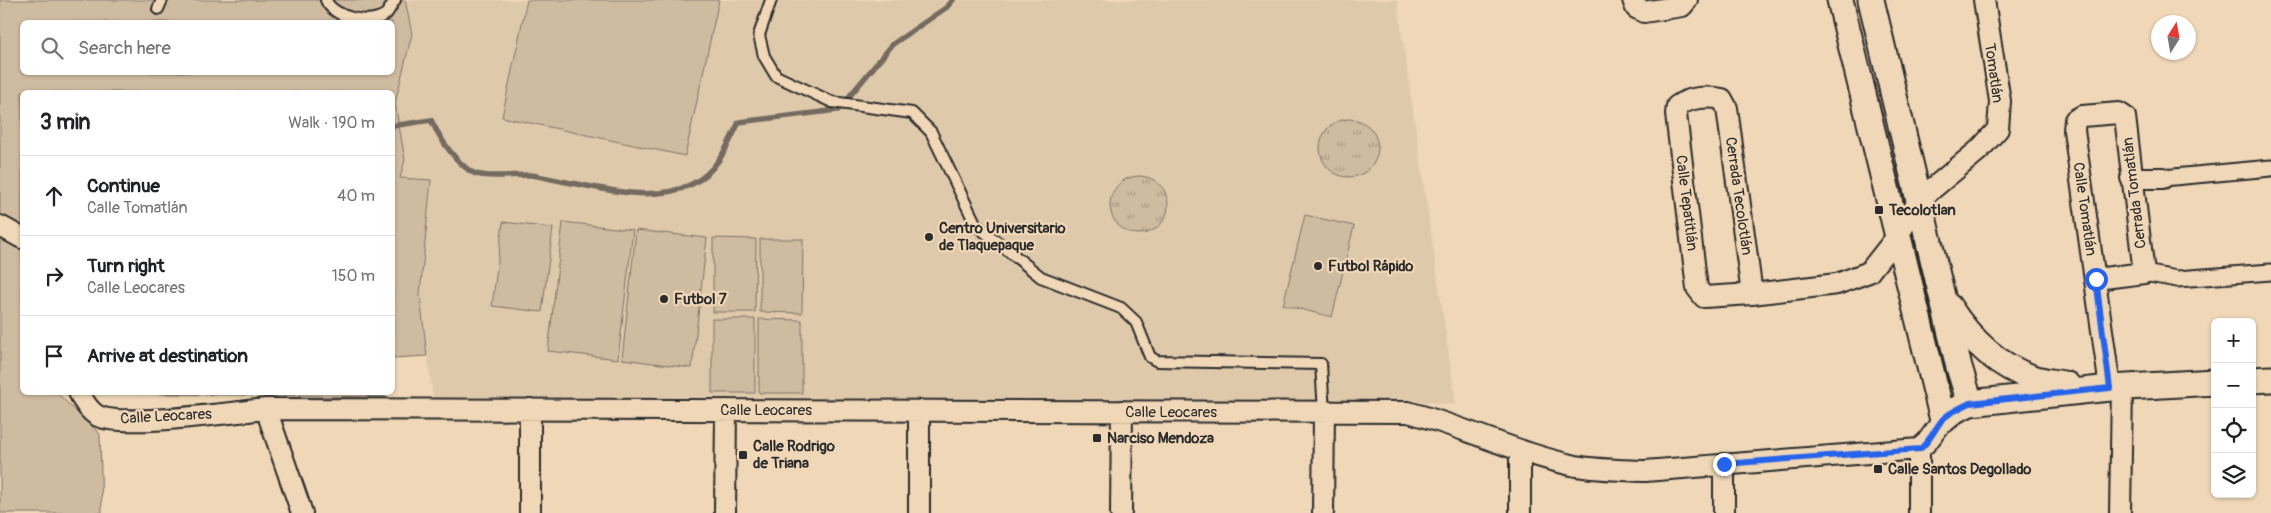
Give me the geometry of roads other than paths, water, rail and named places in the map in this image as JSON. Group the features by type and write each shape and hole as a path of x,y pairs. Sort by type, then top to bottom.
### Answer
{"street":[{"path":"1633,0 1636,8 1644,12 1682,6 1687,0"},
{"path":"1840,0 1899,234 1943,420"},
{"path":"1870,0 1970,403"},
{"name":"Tomatlán","path":"1899,234 1919,200 1980,149 1998,129 2000,101 1984,0"},
{"name":"Cerrada Tecolotlán","path":"1677,106 1686,100 1714,98 1722,99 1728,108 1752,294"},
{"name":"Calle Tepatitlán","path":"1677,106 1676,114 1697,288 1704,297 1752,294"},
{"name":"Cerrada Tomatlán","path":"2075,120 2082,116 2111,112 2120,113 2125,117 2144,273"},
{"name":"Calle Tomatlán","path":"2075,120 2074,130 2096,279 2116,388 2120,513"},
{"path":"2131,178 2162,178 2271,168"},
{"path":"0,226 20,237"},
{"path":"1752,294 1837,284 1870,272 1899,234"},
{"path":"2096,279 2144,273 2177,279 2271,272"},
{"path":"1943,298 1958,321 1983,349 2009,368 2033,378 2066,385 2083,391"},
{"path":"2256,380 2271,379"},
{"path":"1919,513 1920,449 1943,420 1955,410 1970,403 2116,388 2211,382"},
{"name":"Calle Leocares","path":"80,395 82,400 98,416 124,422 266,409 1408,412 1446,422 1520,451 1576,466 1609,470 1645,470 1920,449"},
{"path":"266,409 302,513"},
{"path":"530,409 530,513"},
{"path":"725,513 726,410"},
{"path":"919,411 919,513"},
{"path":"1122,411 1122,513"},
{"path":"1323,513 1324,412"},
{"path":"1520,451 1520,513"},
{"path":"1724,464 1724,513"}],"lane":[{"path":"326,0 328,6 345,16 361,20"},
{"path":"368,20 386,14 394,0"},
{"path":"771,0 759,35 764,56 776,76 832,102 912,113 931,132 976,225 1041,277 1121,308 1136,322 1150,357 1157,361 1321,364 1324,412"}],"waterway":[{"path":"395,126 431,120 453,154 464,166 476,174 491,176 531,175 627,193 644,194 677,190 701,179 715,165 731,140 739,122 838,110 893,44 947,7 953,0"}],"place":[{"name":"Tecolotlan","path":"1879,210"},
{"name":"Centro Universitario de Tlaquepaque","path":"929,237"},
{"name":"Futbol Rápido","path":"1318,266"},
{"name":"Futbol 7","path":"664,299"},
{"name":"Narciso Mendoza","path":"1097,438"},
{"name":"Calle Rodrigo de Triana","path":"743,455"},
{"name":"Calle Santos Degollado","path":"1878,469"}]}
